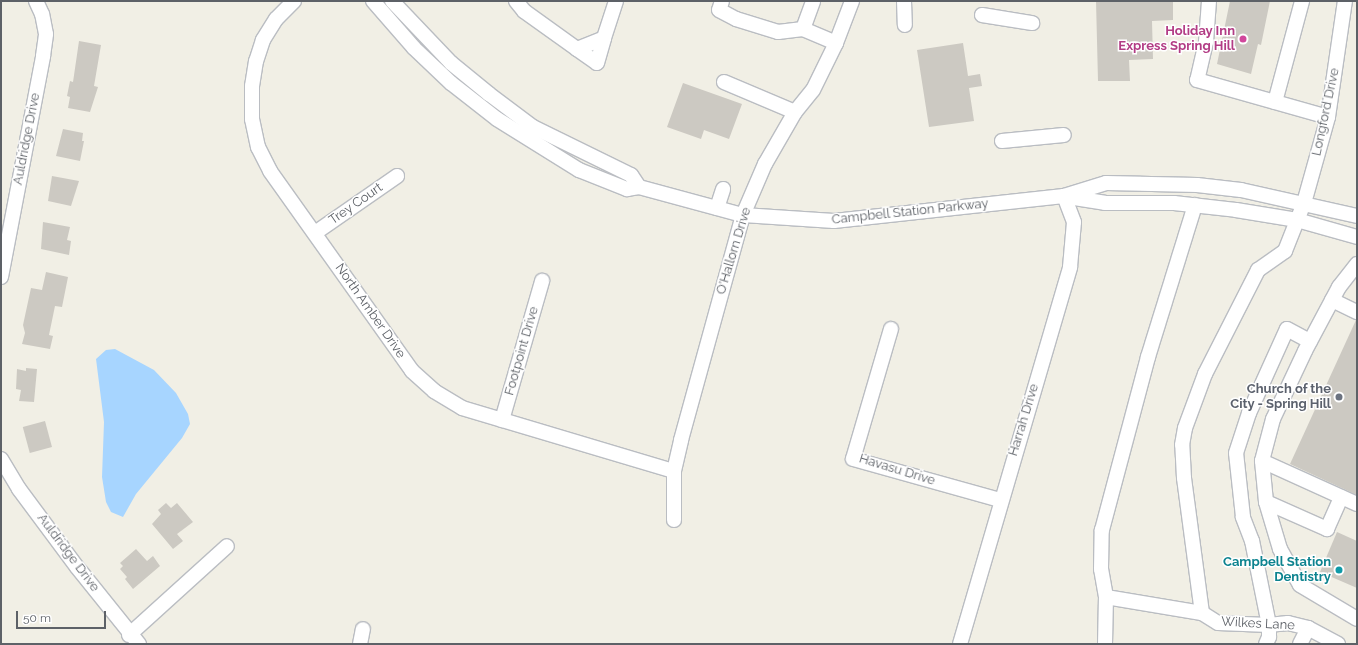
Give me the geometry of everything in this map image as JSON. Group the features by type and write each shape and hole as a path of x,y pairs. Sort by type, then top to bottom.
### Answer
{"street":[{"name":"Auldridge Drive","path":"1,277 45,41 42,14 36,1"},
{"name":"North Amber Drive","path":"294,1 276,19 263,40 256,61 252,86 252,119 258,147 270,170 412,371 434,391 462,408 674,471"},
{"name":"Campbell Station Parkway","path":"374,1 414,48 451,83 497,119 579,170 627,189 639,187 743,215 834,221 1064,196 1106,183 1197,185 1241,190 1357,216"},
{"path":"392,1 451,63 488,94 533,127 631,174 639,187"},
{"path":"516,1 524,11 597,63 616,1"},
{"path":"722,1 719,10 736,19 778,32 803,29 836,43"},
{"path":"803,29 813,1"},
{"name":"O'Hallorn Drive","path":"674,520 674,471 683,432 743,215 765,164 796,112 813,90 836,43 852,1"},
{"path":"904,1 905,25"},
{"path":"1209,1 1206,42 1197,80 1328,117"},
{"path":"1275,102 1302,1"},
{"name":"Longford Drive","path":"1202,613 1184,478 1182,445 1185,428 1205,374 1258,270 1285,251 1304,203 1328,117 1345,1"},
{"path":"982,15 1032,23"},
{"path":"577,49 604,38"},
{"path":"724,82 796,112"},
{"path":"1002,141 1064,135"},
{"name":"Trey Court","path":"315,233 397,176"},
{"path":"717,208 723,189"},
{"name":"Campbell Station Parkway","path":"1064,196 1105,203 1195,205 1297,220 1357,237"},
{"name":"Harrah Drive","path":"960,644 1000,500 1073,252 1074,222 1064,196"},
{"path":"1105,644 1106,597 1101,569 1102,530 1107,504 1148,357 1195,205"},
{"path":"1355,272 1332,300 1310,341 1273,419 1262,461 1266,502 1280,549 1300,585 1355,614"},
{"name":"Footpoint Drive","path":"502,420 542,281"},
{"path":"1332,300 1357,312"},
{"name":"Havasu Drive","path":"892,328 853,459 1000,500"},
{"path":"1266,644 1270,637 1269,625 1252,541 1243,517 1236,453 1249,413 1288,329 1310,341"},
{"name":"Auldridge Drive","path":"1,459 19,489 134,639"},
{"path":"1262,461 1357,504"},
{"path":"1266,502 1326,529 1341,497"},
{"path":"134,639 227,546"},
{"name":"Wilkes Lane","path":"1106,597 1202,613 1218,623 1269,625 1288,623 1308,628 1338,644"},
{"path":"1300,644 1308,628"},
{"path":"360,644 363,630"}],"water":[{"path":"115,349 154,370 176,393 188,414 190,424 182,438 136,494 123,517 111,512 106,502 102,477 104,422 96,359 106,350"}],"building":[{"path":"1096,1 1173,1 1173,20 1152,21 1153,59 1129,60 1130,81 1098,81"},
{"name":"Holiday Inn Express Spring Hill","path":"1230,1 1270,1 1261,45 1258,44 1251,74 1217,64"},
{"path":"79,41 101,45 94,86 98,87 90,112 68,108 70,97 67,96 70,81 73,82"},
{"path":"963,43 968,76 980,74 982,86 969,88 974,121 929,127 917,50"},
{"path":"683,83 742,104 729,139 704,130 701,139 667,127"},
{"path":"63,129 83,133 82,141 84,141 80,161 56,156"},
{"path":"52,176 79,181 71,206 48,201"},
{"path":"43,222 70,227 67,240 71,241 69,255 41,249"},
{"path":"46,272 68,277 62,307 55,306 49,335 53,336 50,349 22,344 25,333 23,325 31,288 42,290"},
{"name":"Church of the City - Spring Hill","path":"1357,320 1357,495 1290,464"},
{"path":"26,368 37,369 34,402 19,401 21,390 16,389 17,369 26,371"},
{"path":"45,421 52,447 30,453 23,427"},
{"path":"166,503 171,508 177,503 193,522 177,534 183,541 173,549 152,524 161,514 158,510"},
{"path":"1337,532 1357,541 1357,588 1320,572"},
{"path":"136,549 147,561 153,556 160,566 133,589 125,579 127,577 120,569 123,566 120,563"}],"place":[{"name":"Holiday Inn Express Spring Hill","path":"1243,39"},
{"name":"Church of the City - Spring Hill","path":"1339,397"},
{"name":"Campbell Station Dentistry","path":"1339,570"}]}
